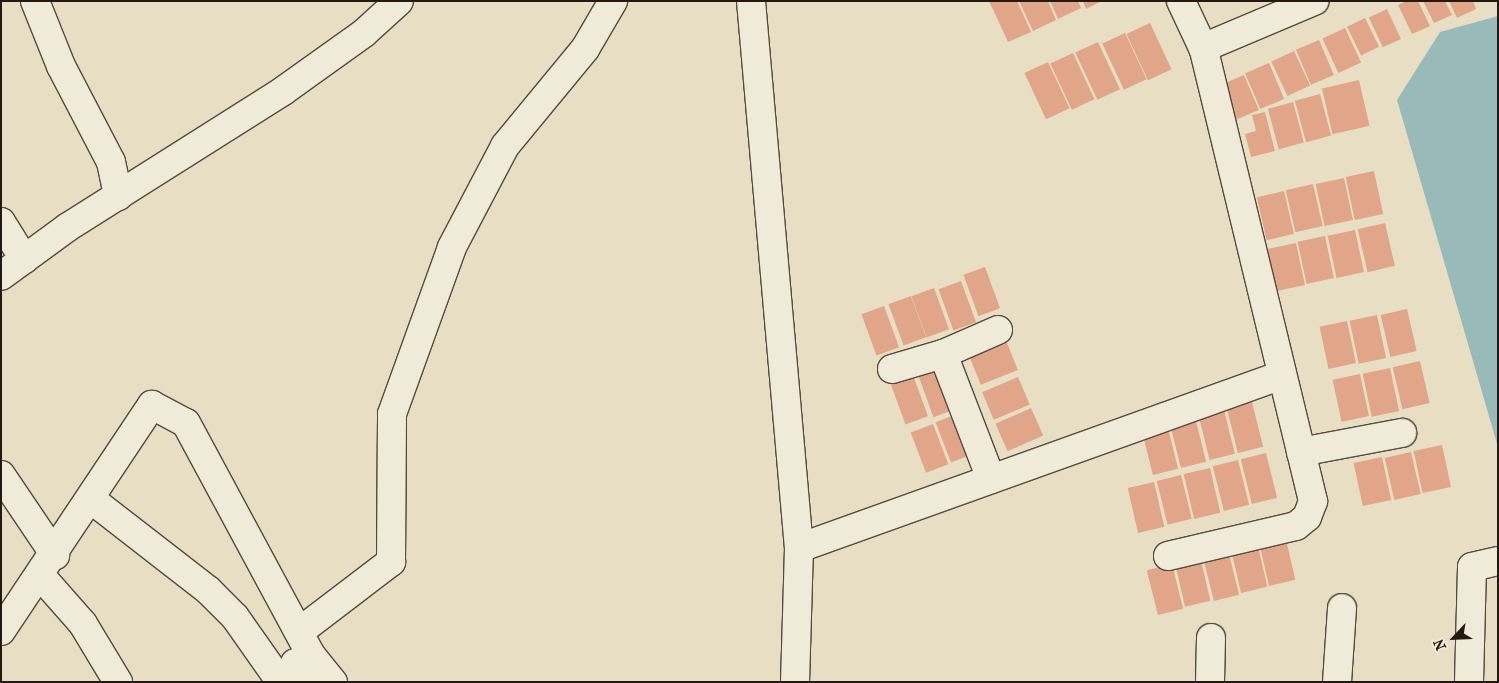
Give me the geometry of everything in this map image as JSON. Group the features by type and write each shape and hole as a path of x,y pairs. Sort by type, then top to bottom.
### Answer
{"street":[{"path":"35,1 61,66 111,162 118,196"},
{"path":"1,276 118,196 283,91 364,33 399,1"},
{"path":"290,665 390,562 392,414 452,247 505,146 585,49 613,1"},
{"path":"751,1 799,548 795,682"},
{"path":"1168,556 1296,526 1308,517 1313,501 1203,48 1181,1"},
{"path":"1203,48 1278,8 1314,1"},
{"path":"1,222 24,259"},
{"path":"892,369 943,354 998,330"},
{"path":"943,354 991,479"},
{"path":"799,548 1282,374"},
{"path":"1,631 92,500 152,405 186,423 290,665"},
{"path":"1301,452 1402,433"},
{"path":"1,475 47,565 118,682"},
{"path":"92,500 208,590 235,618 290,665 333,682"},
{"path":"1469,682 1472,567 1498,561"},
{"path":"1338,682 1342,608"},
{"path":"1210,682 1211,638"}],"water":[{"path":"1498,16 1498,447 1397,100 1440,32"}],"building":[{"path":"989,1 1017,1 1031,32 1008,42"},
{"path":"1019,1 1048,1 1056,20 1033,31"},
{"path":"1050,1 1078,1 1081,8 1058,19"},
{"path":"1083,1 1102,1 1086,9"},
{"path":"1407,1 1418,1 1430,26 1412,34 1398,5"},
{"path":"1423,1 1445,1 1452,15 1434,23"},
{"path":"1449,1 1473,1 1476,9 1457,18"},
{"path":"1387,9 1401,39 1383,47 1369,17"},
{"path":"1365,18 1379,47 1361,56 1347,27"},
{"path":"1150,23 1172,69 1148,80 1126,34"},
{"path":"1345,28 1361,62 1338,73 1322,39"},
{"path":"1125,33 1147,79 1124,90 1102,44"},
{"path":"1319,40 1334,75 1311,85 1296,50"},
{"path":"1098,42 1120,89 1097,100 1075,53"},
{"path":"1294,51 1310,85 1287,96 1271,62"},
{"path":"1073,53 1095,99 1072,110 1050,64"},
{"path":"1048,62 1070,108 1046,119 1024,73"},
{"path":"1269,63 1284,99 1260,109 1245,73"},
{"path":"1244,75 1259,110 1236,120 1221,85"},
{"path":"1359,80 1370,126 1333,134 1322,89"},
{"path":"1320,94 1331,136 1306,142 1295,101"},
{"path":"1293,102 1304,143 1279,149 1268,109"},
{"path":"1265,112 1275,151 1251,157 1245,134 1256,131 1252,115"},
{"path":"1374,171 1383,214 1355,220 1346,177"},
{"path":"1344,178 1353,220 1325,226 1316,184"},
{"path":"1313,184 1323,226 1295,232 1286,190"},
{"path":"1284,191 1294,234 1267,240 1257,197"},
{"path":"1385,223 1395,266 1368,272 1358,229"},
{"path":"1355,230 1364,272 1337,278 1328,236"},
{"path":"1325,236 1334,278 1307,284 1298,242"},
{"path":"1296,243 1305,285 1277,291 1268,249"},
{"path":"985,267 1000,308 978,316 963,275"},
{"path":"961,281 976,322 953,331 938,289"},
{"path":"934,288 949,329 926,338 911,296"},
{"path":"911,296 926,337 903,346 888,304"},
{"path":"884,306 899,347 876,356 861,314"},
{"path":"1407,309 1417,351 1390,357 1381,315"},
{"path":"1377,315 1386,358 1359,364 1350,321"},
{"path":"1347,321 1356,363 1329,369 1320,327"},
{"path":"1007,343 1018,370 981,385 970,358"},
{"path":"1420,361 1430,403 1402,409 1393,367"},
{"path":"940,368 955,409 933,417 918,376"},
{"path":"1390,368 1399,411 1372,417 1363,374"},
{"path":"1360,374 1369,416 1342,422 1333,380"},
{"path":"913,375 928,416 905,425 890,383"},
{"path":"1018,377 1030,405 994,420 982,392"},
{"path":"1252,402 1263,447 1238,453 1227,408"},
{"path":"1031,408 1043,435 1008,451 995,424"},
{"path":"1224,410 1235,454 1210,460 1199,416"},
{"path":"957,414 972,454 951,462 936,422"},
{"path":"1195,417 1206,462 1181,468 1170,423"},
{"path":"933,424 948,464 926,473 911,433"},
{"path":"1167,424 1178,469 1153,475 1142,430"},
{"path":"1442,445 1451,487 1423,493 1414,451"},
{"path":"1411,452 1421,494 1394,500 1385,458"},
{"path":"1266,453 1277,498 1252,504 1241,459"},
{"path":"1382,457 1391,500 1363,506 1354,463"},
{"path":"1238,460 1249,505 1224,511 1213,466"},
{"path":"1210,468 1220,513 1194,519 1184,474"},
{"path":"1181,475 1192,519 1168,525 1157,481"},
{"path":"1154,482 1164,527 1138,533 1128,488"},
{"path":"1285,535 1295,580 1269,586 1259,541"},
{"path":"1257,542 1267,587 1241,593 1231,548"},
{"path":"1228,550 1239,595 1214,601 1203,556"},
{"path":"1200,556 1210,601 1185,607 1175,562"},
{"path":"1172,564 1183,609 1158,615 1147,570"}]}
